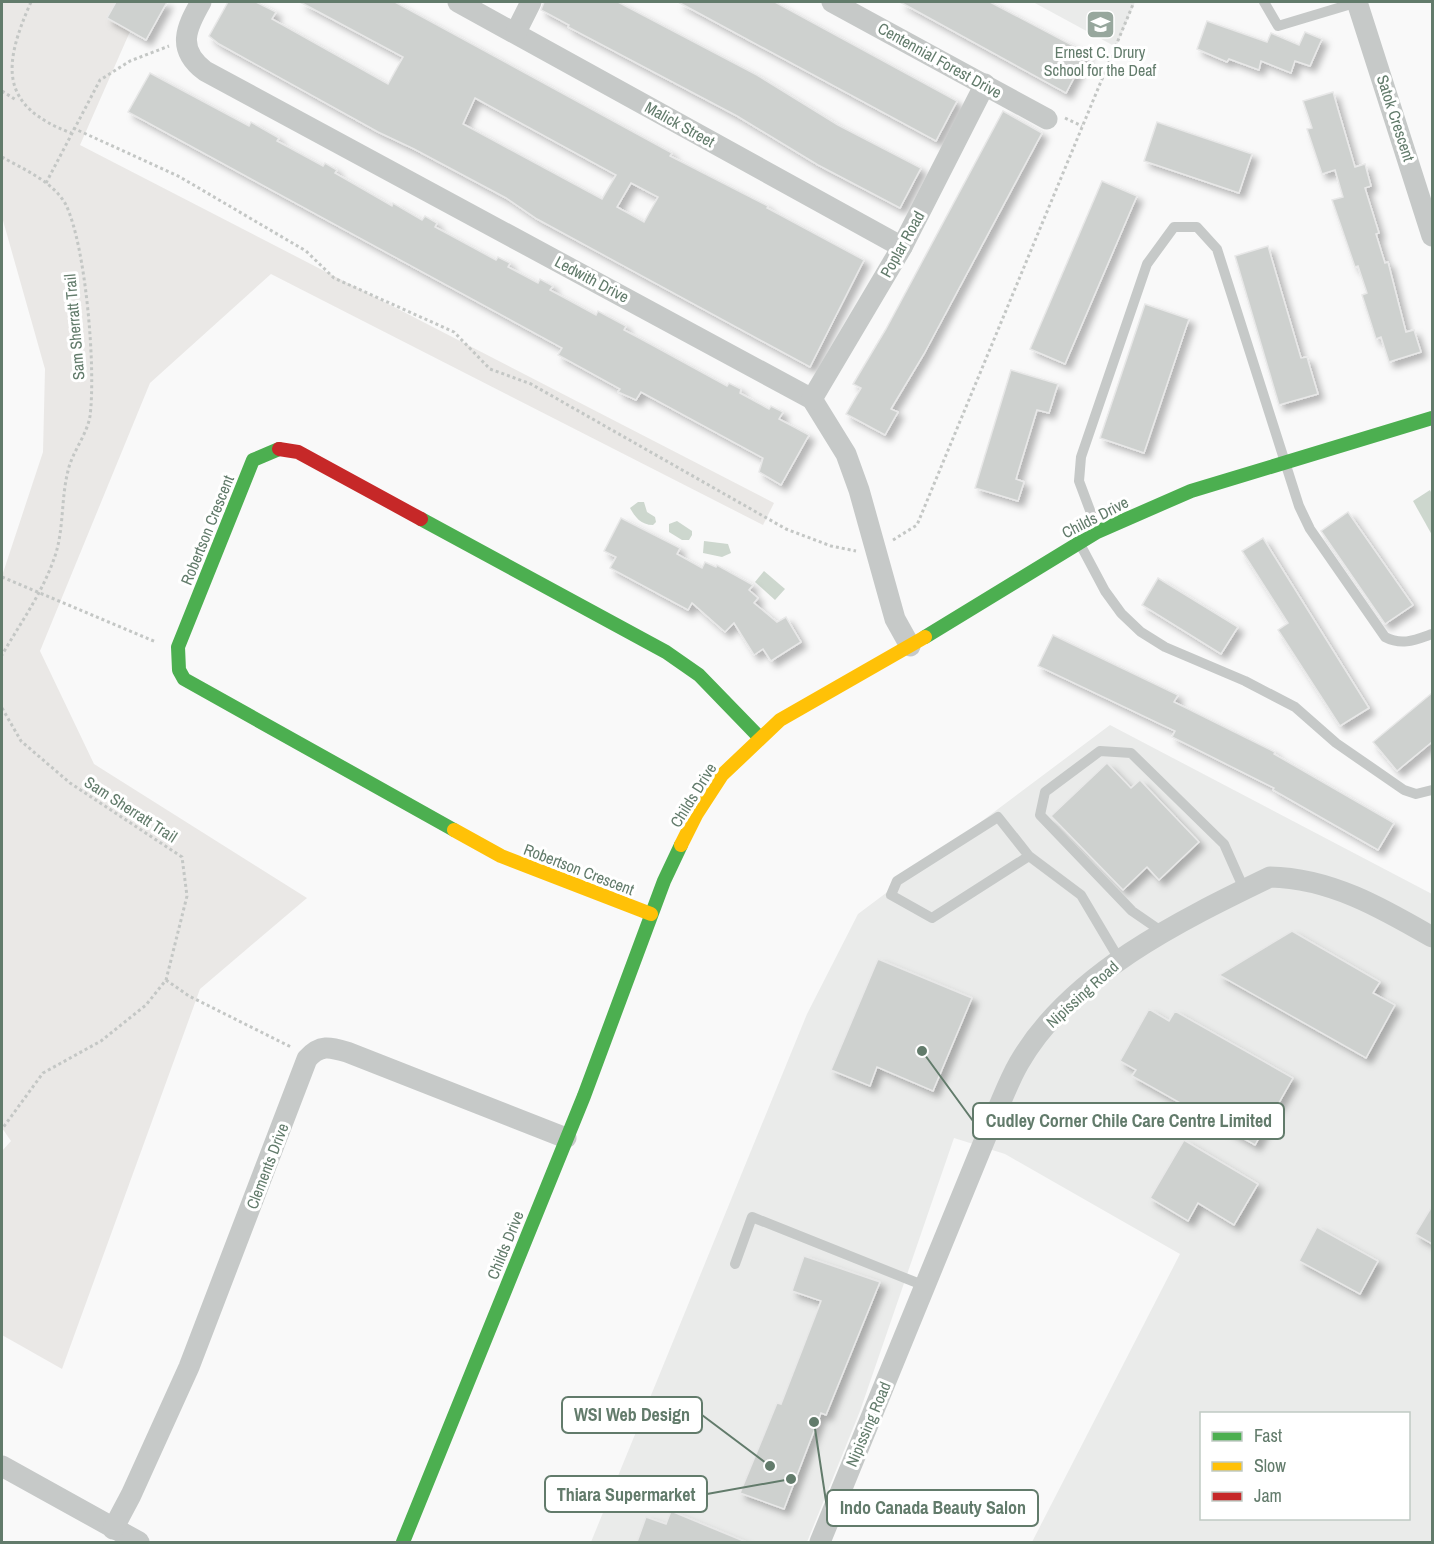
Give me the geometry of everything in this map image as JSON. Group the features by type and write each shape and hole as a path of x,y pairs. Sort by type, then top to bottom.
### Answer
{"street":[{"path":"186,39 186,30 201,2"},
{"name":"Malick Street","path":"458,2 902,247"},
{"path":"516,32 531,2"},
{"name":"Centennial Forest Drive","path":"832,2 1047,119"},
{"name":"Satok Crescent","path":"1357,2 1432,236"},
{"name":"Ledwith Drive","path":"186,39 191,55 205,71 812,399 846,454 859,490 896,619 910,646"},
{"name":"Poplar Road","path":"812,399 902,247 985,84"},
{"name":"Childs Drive","path":"403,1542 566,1138 651,914 696,815 722,775 759,737 780,720 910,646 1097,532 1191,491 1432,418"},
{"name":"Robertson Crescent","path":"651,914 501,856 184,679 178,670 178,647 253,460 267,451 282,446 301,453 666,652 699,675 759,737"},
{"name":"Nipissing Road","path":"820,1542 1018,1064 1055,1015 1119,959 1270,877 1294,877 1368,900 1432,936"},
{"path":"307,1059 316,1049 326,1046 347,1052 566,1138"},
{"name":"Clements Drive","path":"113,1529 131,1495 189,1367 307,1059"},
{"path":"2,1466 139,1542"}],"lane":[{"path":"1264,2 1278,26 1357,2"},
{"path":"1097,532 1079,481 1081,457 1148,264 1174,228 1197,227 1217,249 1284,464 1310,529 1384,637 1394,642 1406,643 1432,634"},
{"path":"1079,543 1105,591 1121,613 1141,632 1165,647 1245,681 1295,707 1336,743 1404,790 1416,794 1432,790"},
{"path":"1164,934 1132,911 1040,815 1045,792 1100,751 1131,753 1224,844 1244,890"},
{"path":"1029,856 932,918 891,895 897,881 998,817 1029,856 1081,895 1119,959"},
{"path":"735,1264 752,1217 925,1286"}],"path":[{"path":"31,2 17,32 10,59 13,93 27,112 47,124 71,133"},
{"path":"46,183 100,80 130,62 186,39"},
{"path":"2,91 20,102"},
{"name":"Sam Sherratt Trail","path":"2,157 46,183 65,204 77,243 85,286 91,369 90,418 68,469 56,554 40,594 2,655"},
{"path":"2,577 154,641 178,647"},
{"name":"Sam Sherratt Trail","path":"2,708 21,741 70,783 182,857 187,896 166,980 147,1005 101,1041 43,1073 2,1129"},
{"path":"166,980 189,996 282,1041 307,1059"}],"shaded area":[{"path":"2,2 143,2 80,145 774,503 763,525 271,274 150,383 40,651 94,764 307,898 200,989 62,1369 2,1335 2,1151 11,1141 2,1128 2,576 43,452 45,369 2,217"},
{"name":"Ernest C. Drury School for the Deaf","path":"1033,2 1135,2 1116,47"},
{"path":"1430,490 1432,494 1432,535 1413,501"},
{"path":"638,502 644,502 647,512 655,517 656,522 653,525 642,522 630,508"},
{"path":"677,521 692,531 689,540 682,540 669,532 669,524"},
{"path":"704,541 728,544 731,553 722,557 703,553"},
{"path":"764,571 785,589 775,600 755,582"},
{"path":"1110,725 1432,894 1432,1542 1032,1542 1180,1254 1005,1154 954,1138 860,1411 807,1542 591,1542 807,1014 858,914"}],"building":[{"path":"116,2 167,2 146,40 107,18"},
{"path":"228,2 256,2 276,12 272,19 388,84 403,57 300,2 395,2 672,153 670,156 768,206 767,208 864,260 810,367 537,219 506,198 378,132 219,44 209,36","holes":["475,98 616,175 602,199 463,124","631,183 658,197 644,222 617,207"]},
{"path":"544,2 618,2 757,75 838,125 921,168 900,208 818,165 737,116 568,27 569,25 541,10"},
{"path":"678,2 775,2 957,101 936,141"},
{"path":"900,2 990,2 1087,53 1066,93"},
{"path":"1207,21 1267,42 1271,33 1299,45 1305,32 1322,39 1310,66 1295,61 1291,73 1261,61 1259,70 1229,59 1227,62 1197,49"},
{"path":"150,73 249,126 251,122 279,138 277,141 323,166 325,163 337,170 335,173 392,206 393,203 422,220 425,216 437,223 435,227 496,260 498,257 510,263 508,267 538,283 540,279 553,286 550,290 596,315 598,311 626,326 624,330 727,386 729,383 741,389 740,393 769,409 771,406 783,412 779,419 809,435 781,485 759,472 763,458 641,392 636,400 618,392 620,389 558,355 562,348 128,112"},
{"path":"1333,92 1355,167 1365,164 1371,186 1365,188 1379,233 1376,234 1385,263 1388,262 1406,332 1414,330 1421,352 1389,362 1381,337 1376,339 1362,295 1367,293 1358,266 1355,267 1332,200 1343,197 1335,170 1322,174 1307,129 1312,128 1303,101"},
{"path":"1003,111 1042,133 924,354 891,409 898,412 885,435 846,414 861,388 853,384 886,329"},
{"path":"1157,122 1252,154 1239,193 1144,161"},
{"path":"1102,181 1137,196 1065,364 1030,349"},
{"path":"1268,246 1301,358 1307,357 1318,394 1279,405 1235,256"},
{"path":"1145,304 1189,319 1144,453 1100,438"},
{"path":"1011,370 1058,384 1049,413 1037,410 1016,479 1024,482 1018,501 975,488"},
{"path":"1348,512 1413,605 1385,624 1321,531"},
{"path":"621,518 680,548 677,554 702,568 705,562 716,567 717,565 753,585 749,590 758,598 754,603 777,622 786,617 801,642 771,661 763,649 754,655 734,623 725,632 692,603 688,610 610,568 616,557 604,551"},
{"path":"1263,538 1369,708 1340,726 1278,630 1288,623 1242,551"},
{"path":"1158,578 1238,627 1221,654 1142,605"},
{"path":"1053,635 1178,695 1174,702 1275,752 1274,754 1394,823 1378,850 1273,790 1274,788 1172,737 1175,731 1038,666"},
{"path":"1432,693 1432,742 1397,771 1373,742"},
{"path":"1107,763 1131,788 1140,780 1199,842 1159,880 1147,867 1123,890 1051,816"},
{"path":"1292,931 1380,982 1373,993 1395,1005 1366,1058 1219,975"},
{"path":"878,959 972,998 933,1091 877,1067 870,1086 831,1070"},
{"path":"1149,1009 1169,1021 1175,1011 1293,1078 1255,1145 1132,1076 1136,1070 1120,1061"},
{"path":"1184,1140 1258,1184 1234,1225 1198,1203 1188,1221 1150,1198"},
{"path":"1432,1206 1432,1244 1415,1234"},
{"path":"1317,1227 1378,1261 1360,1294 1299,1261"},
{"path":"804,1256 880,1282 826,1415 821,1413 784,1509 740,1493 777,1403 781,1404 821,1301 792,1291"},
{"path":"671,1511 746,1542 637,1542 646,1517 666,1524"}],"traffic: fast":[{"path":"925,637 1097,532 1191,491 1432,418"},
{"path":"279,449 253,460 178,647 179,670 184,679 454,830"},
{"path":"421,519 666,652 699,675 759,737"},
{"path":"403,1542 584,1096 664,881 681,845"}],"traffic: slow":[{"path":"681,845 696,815 722,775 780,720 925,637"},
{"path":"454,830 501,856 651,914"}],"traffic: jam":[{"path":"279,449 298,452 421,519"}],"place":[{"name":"Ernest C. Drury School for the Deaf","path":"1100,24"},
{"name":"Cudley Corner Chile Care Centre Limited","path":"922,1051"},
{"name":"Indo Canada Beauty Salon","path":"814,1422"},
{"name":"WSI Web Design","path":"770,1466"},
{"name":"Thiara Supermarket","path":"791,1479"}]}
